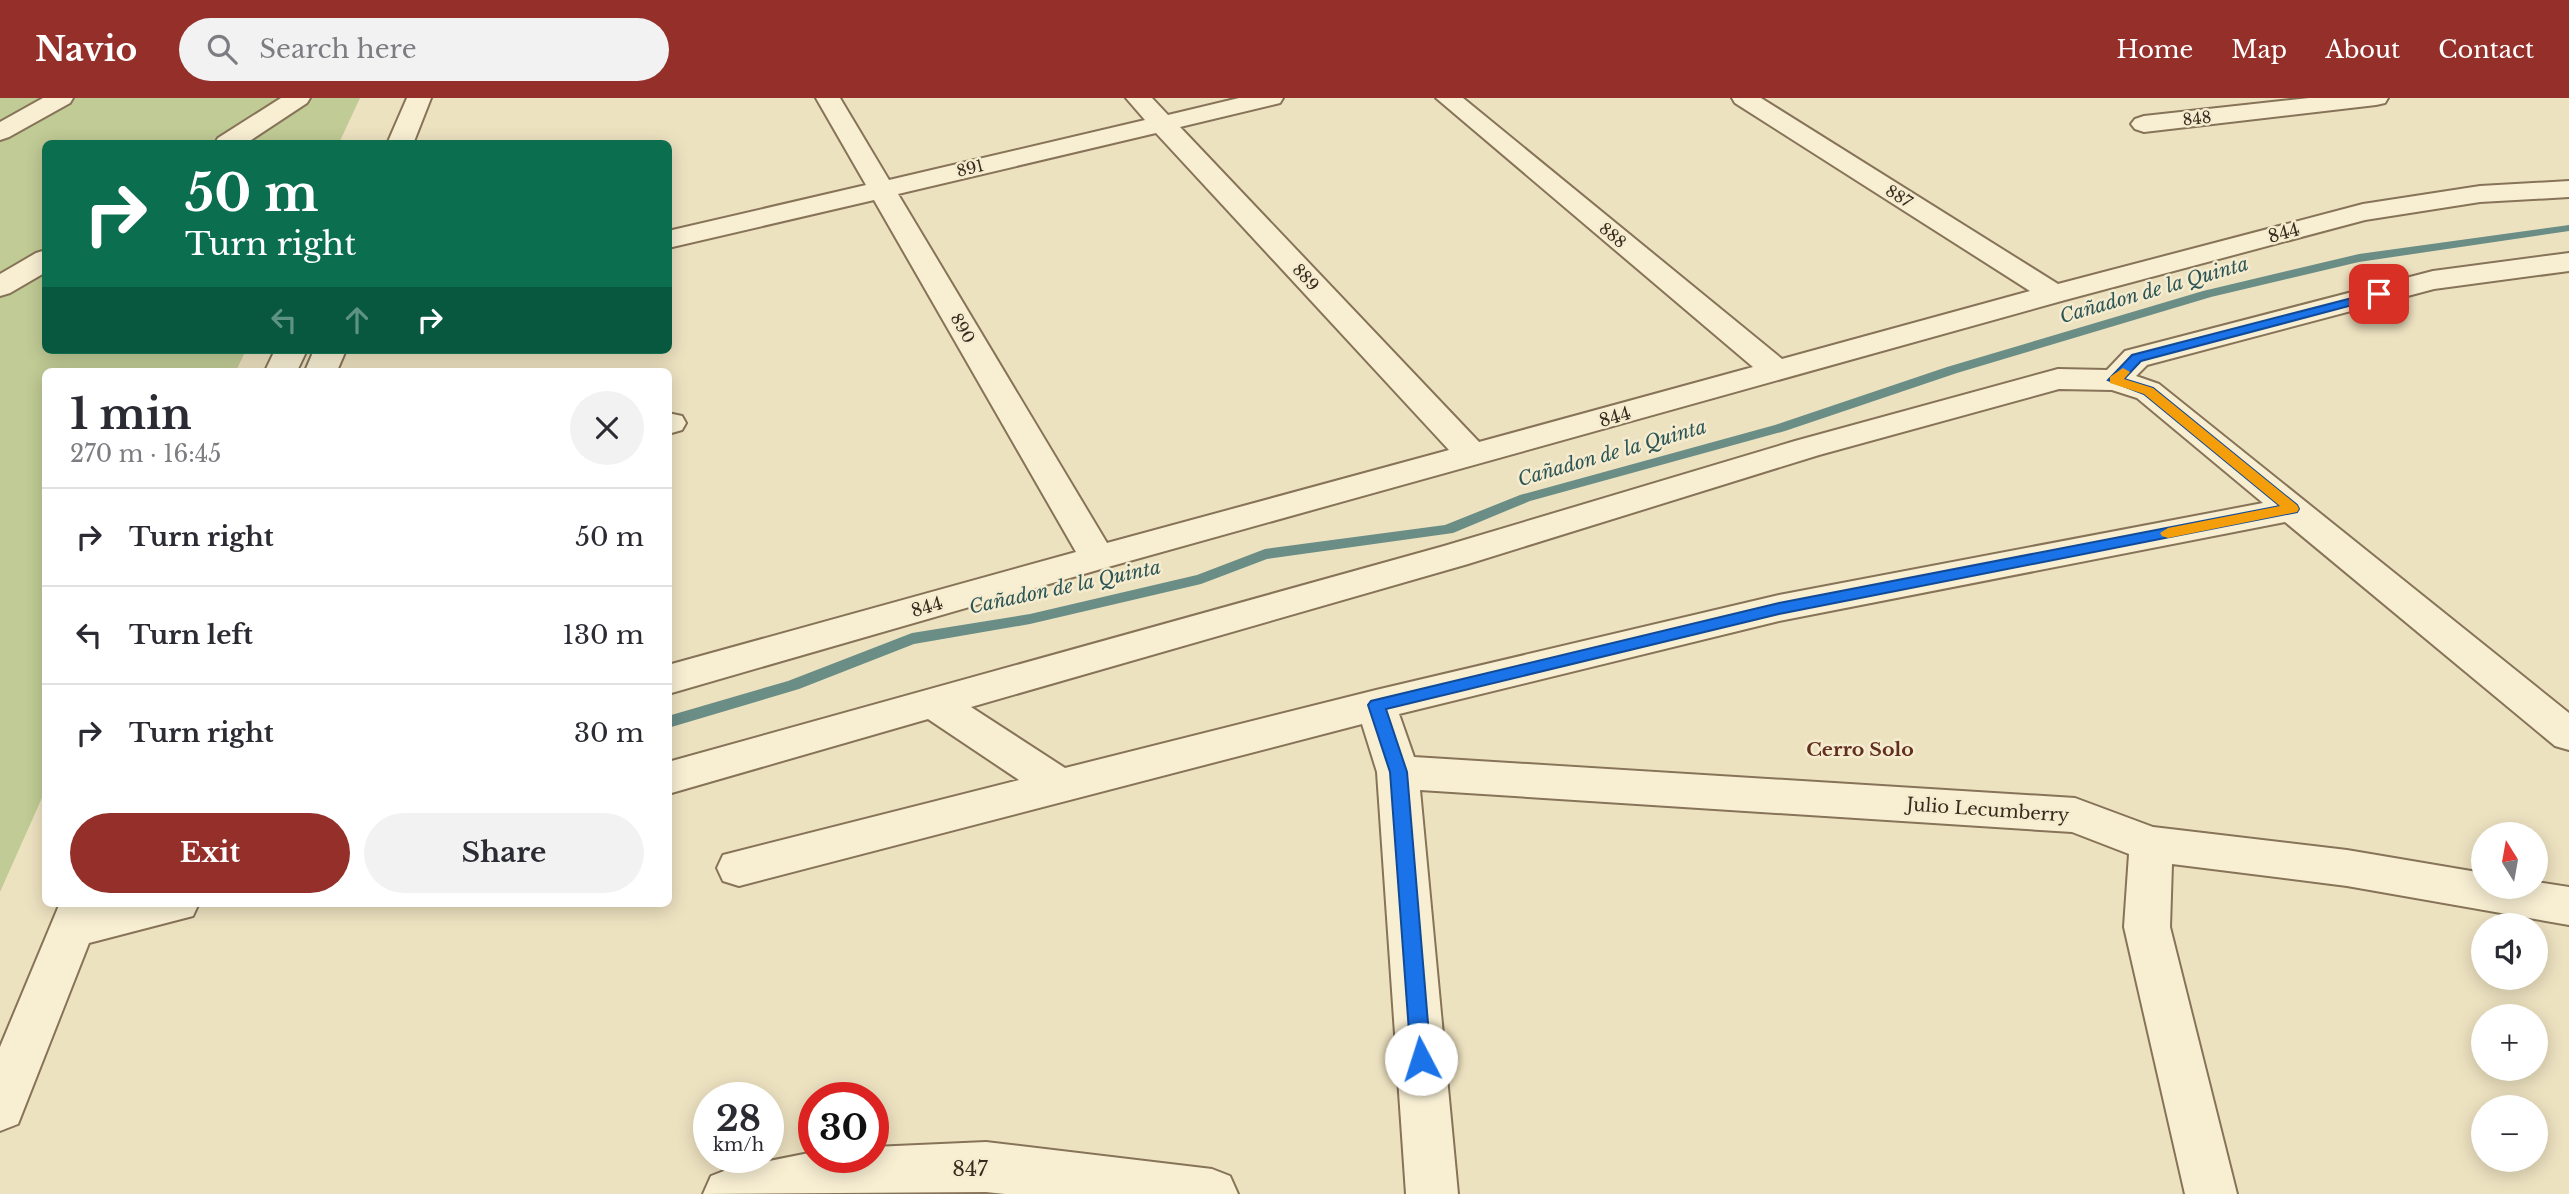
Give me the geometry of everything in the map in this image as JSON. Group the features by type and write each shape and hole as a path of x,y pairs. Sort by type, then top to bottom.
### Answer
{"street":[{"path":"0,132 61,98"},
{"path":"233,140 298,98"},
{"path":"402,140 419,98"},
{"name":"890","path":"828,98 1098,558"},
{"name":"889","path":"1138,98 1474,456"},
{"name":"891","path":"672,239 1271,98"},
{"name":"888","path":"1448,98 1777,371"},
{"name":"887","path":"1744,98 2054,294"},
{"name":"848","path":"2144,124 2376,98"},
{"name":"844","path":"672,679 1098,558 2054,294 2363,212 2480,194 2569,190"},
{"path":"0,287 42,261"},
{"path":"2115,380 2136,358 2433,280 2569,262"},
{"path":"672,777 1455,555 1807,448 2058,379 2115,380 2148,391 2569,735"},
{"path":"739,868 1376,705 1779,608 2292,509"},
{"path":"934,703 1060,786"},
{"path":"1376,705 1398,772 1432,1194"},
{"name":"Julio Lecumberry","path":"1398,772 2075,815 2151,844 2347,868 2569,906"},
{"path":"2151,844 2147,928 2211,1194"},
{"path":"0,1108 76,915 143,907"},
{"name":"847","path":"729,1194 833,1173 986,1167 1212,1194"}],"green space":[{"path":"0,98 360,98 340,140 42,140 42,354 244,354 237,368 42,368 42,798 0,892"}],"waterway":[{"name":"Cañadon de la Quinta","path":"672,721 793,685 912,639 1030,619 1201,579 1265,554 1448,530 1525,498 1780,428 1952,370 2207,294 2359,258 2569,228"}],"slow traffic":[{"path":"2123,372 2115,380 2148,391 2292,509 2168,533"}],"district":[{"name":"Cerro Solo","path":"1860,749"}],"route":[{"path":"1421,1059 1398,772 1376,705 1779,608 2292,509 2148,391 2115,380 2136,358 2379,294"}]}
